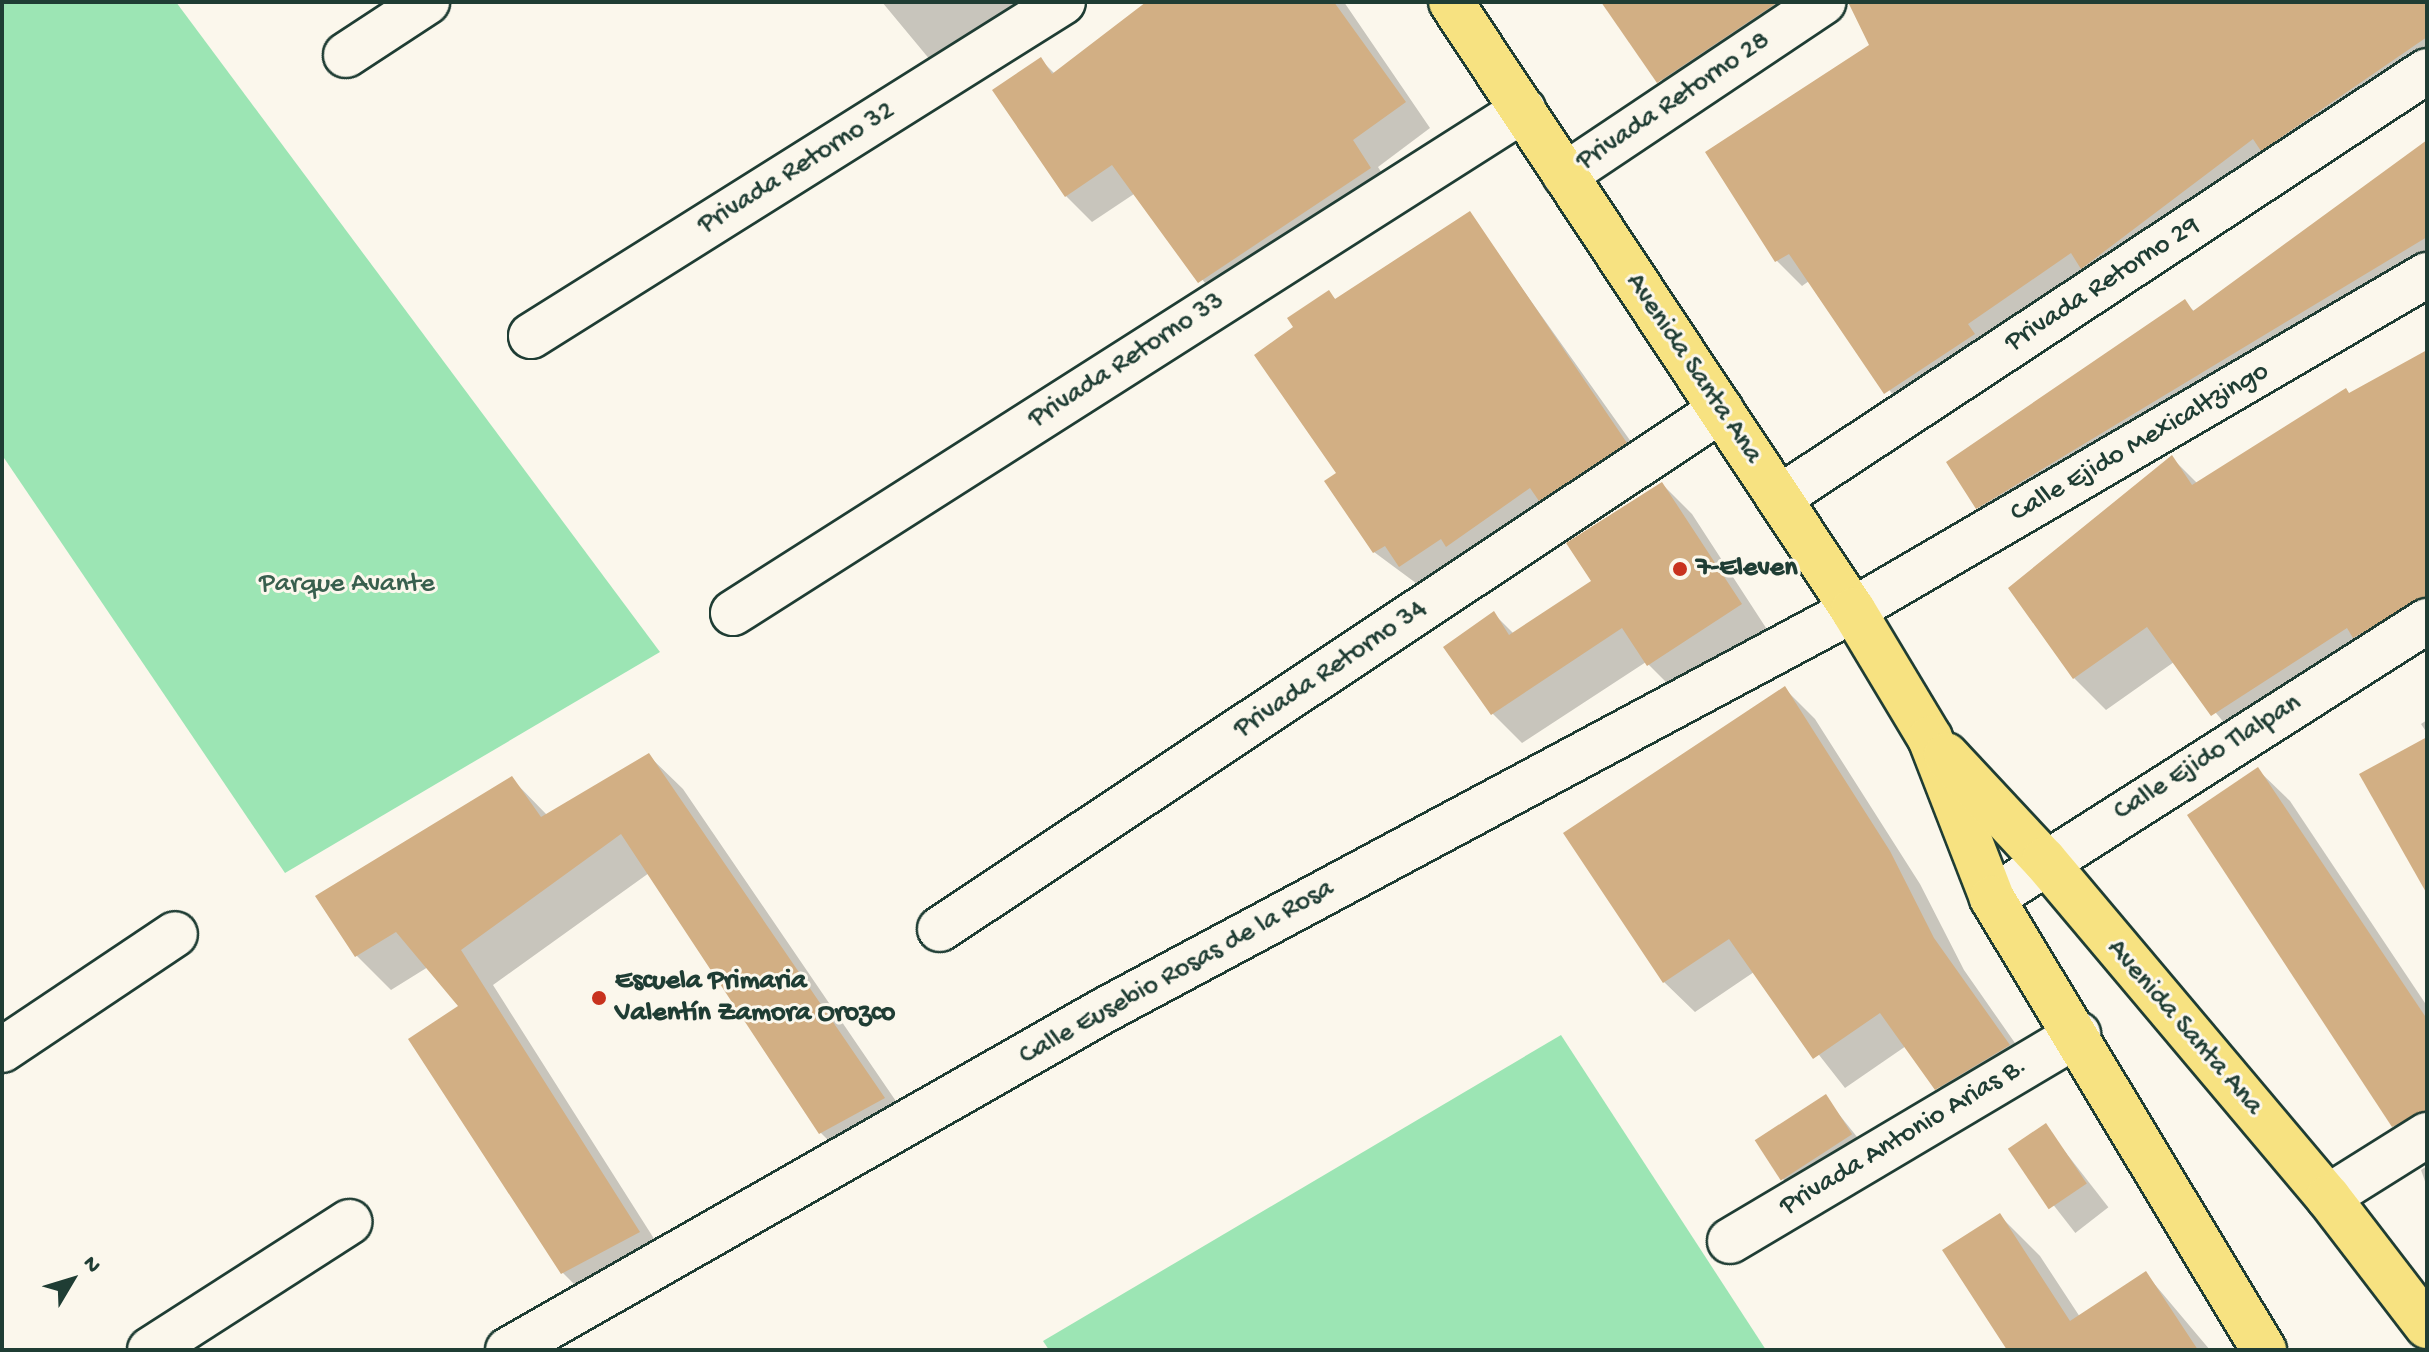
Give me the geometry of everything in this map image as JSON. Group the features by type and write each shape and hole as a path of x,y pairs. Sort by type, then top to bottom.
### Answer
{"main road":[{"name":"Avenida Santa Ana","path":"1451,2 1853,610 1930,738 1992,898 2078,1034 2264,1350"},
{"name":"Avenida Santa Ana","path":"1930,738 2044,860 2328,1197 2427,1326"}],"street":[{"path":"346,55 427,2"},
{"name":"Privada Retorno 32","path":"531,336 1063,2"},
{"name":"Privada Retorno 28","path":"1565,175 1823,2"},
{"name":"Privada Retorno 29","path":"1779,498 2427,71"},
{"name":"Privada Retorno 33","path":"733,613 1523,110"},
{"name":"Calle Ejido Mexicaltzingo","path":"1853,610 2427,275"},
{"name":"Privada Retorno 34","path":"940,929 1721,410"},
{"name":"Calle Eusebio Rosas de la Rosa","path":"508,1350 1117,1004 1853,610"},
{"name":"Calle Ejido Tlalpan","path":"1992,898 2044,860 2427,621"},
{"path":"2,1050 175,934"},
{"name":"Privada Antonio Arias B.","path":"1730,1241 2078,1034"},
{"path":"2328,1197 2427,1135"},
{"path":"150,1350 349,1222"}],"green space":[{"name":"Parque Avante","path":"2,2 176,2 660,652 285,873 2,455"},
{"path":"1561,1035 1766,1350 1049,1350 1043,1341"}],"building":[{"path":"1146,2 1334,2 1406,102 1353,140 1371,168 1198,283 1112,165 1065,197 992,90 1041,57 1052,74"},
{"path":"1601,2 1778,2 1657,83"},
{"path":"1848,2 2427,2 2427,37 2261,151 2253,139 2081,269 2071,253 1968,324 1975,334 1884,394 1789,254 1775,262 1705,152 1869,45"},
{"path":"2427,140 2427,237 1976,509 1946,462 2185,299 2193,311"},
{"path":"1470,211 1627,443 1539,501 1530,488 1446,547 1441,539 1399,567 1385,546 1373,553 1324,481 1336,473 1254,355 1293,327 1287,318 1329,290 1335,299"},
{"path":"2427,350 2427,596 2353,638 2347,628 2211,716 2147,627 2073,679 2008,588 2172,455 2192,485 2346,388 2349,393"},
{"path":"1662,482 1742,604 1647,666 1622,628 1491,715 1443,647 1494,611 1509,635 1591,581 1566,543"},
{"path":"1785,686 1890,851 1934,938 2010,1045 1935,1090 1880,1013 1813,1059 1729,939 1663,983 1563,833"},
{"path":"2427,737 2427,894 2359,774"},
{"path":"649,753 885,1098 819,1134 621,834 461,950 640,1232 561,1274 408,1039 458,1006 396,932 355,957 315,896 512,776 541,817"},
{"path":"2258,767 2427,1019 2427,1110 2392,1127 2187,815"},
{"path":"1826,1094 1852,1134 1781,1181 1755,1140"},
{"path":"2046,1123 2087,1184 2049,1209 2008,1149"},
{"path":"2000,1213 2070,1321 2146,1271 2198,1350 2007,1350 1942,1250"}],"place":[{"name":"7-Eleven","path":"1680,569"},
{"name":"Escuela Primaria Valentín Zamora Orozco","path":"599,998"}]}
